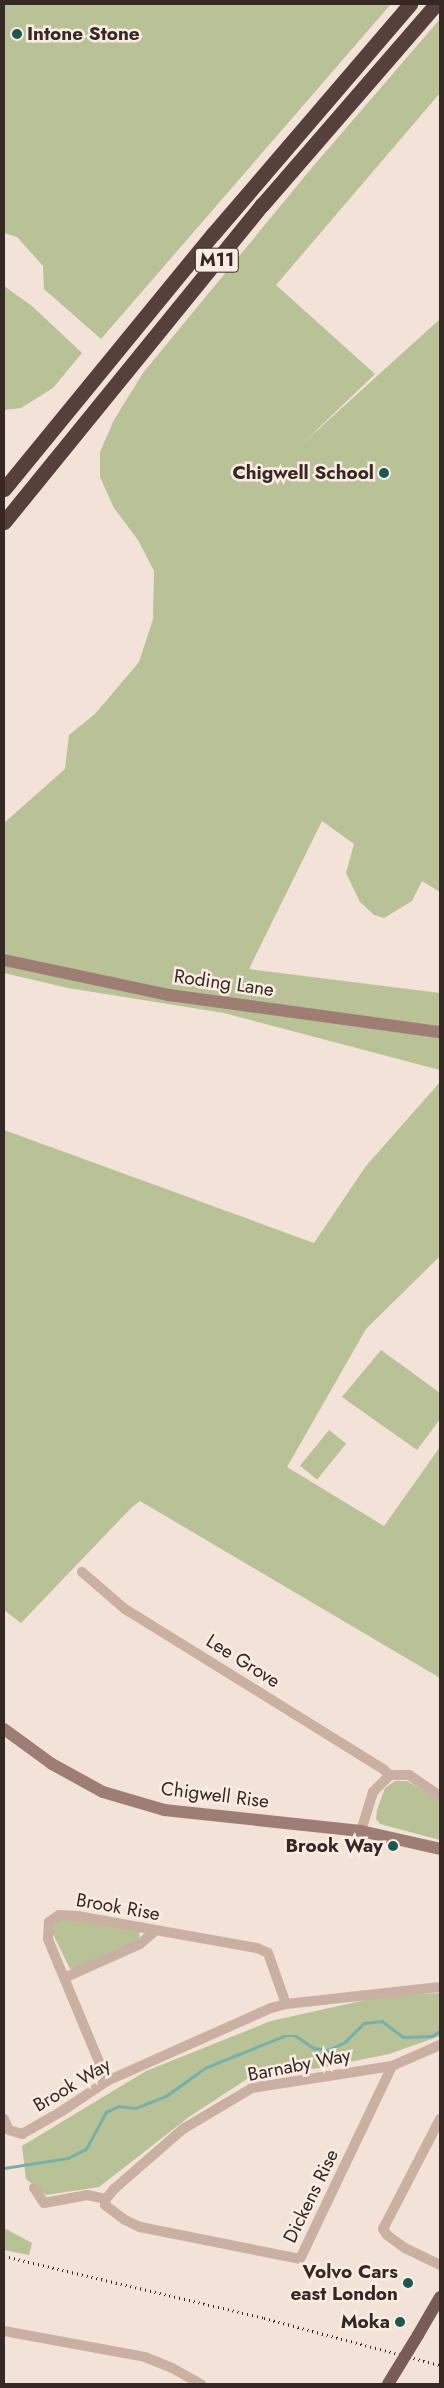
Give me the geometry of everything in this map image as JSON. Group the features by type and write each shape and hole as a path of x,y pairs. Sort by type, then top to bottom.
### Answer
{"highway":[{"name":"M11","path":"4,488 219,226 410,4"},
{"name":"M11","path":"4,522 262,205 436,4"}],"main road":[{"name":"Roding Lane","path":"4,960 169,995 440,1032"},
{"name":"Chigwell Rise","path":"4,1729 52,1764 103,1792 164,1810 362,1831 440,1849"},
{"path":"388,2384 439,2303"}],"street":[{"name":"Lee Grove","path":"82,1572 125,1609 383,1768 390,1775 409,1775 440,1796"},
{"path":"362,1831 373,1792 390,1775"},
{"name":"Brook Rise","path":"107,2081 48,1939 49,1922 59,1915 77,1916 256,1948 268,1953 286,2004"},
{"path":"64,1978 140,1944 155,1931"},
{"name":"Brook Way","path":"4,2119 9,2130 22,2134 62,2111 107,2081 271,2008 286,2004 440,1987"},
{"path":"392,2066 440,2045"},
{"name":"Dickens Rise","path":"105,2202 125,2220 140,2227 300,2259 392,2066"},
{"name":"Barnaby Way","path":"105,2202 114,2189 183,2129 252,2088 392,2066"},
{"path":"439,2263 405,2248 387,2236 384,2232 384,2226 440,2119"},
{"path":"34,2188 44,2203 87,2195 105,2202"},
{"path":"4,2331 145,2357 172,2368 201,2384"}],"green space":[{"path":"4,4 391,4 101,339 44,289 43,266 17,237 4,233"},
{"path":"440,19 440,93 276,285 375,374 301,445 440,319 440,892 422,881 412,901 384,918 374,915 360,902 346,873 354,844 322,821 249,969 440,993 440,1070 224,1013 68,988 4,973 4,823 65,769 69,735 95,714 139,662 153,619 154,571 138,540 114,508 100,477 100,452 114,420 143,373 310,170"},
{"path":"4,286 32,306 82,353 53,388 21,408 4,410"},
{"path":"440,1082 440,1256 366,1329 287,1467 384,1526 440,1447 440,1678 140,1501 131,1508 21,1623 4,1610 4,1130 314,1243 366,1166"},
{"path":"381,1350 440,1393 440,1419 417,1450 342,1397"},
{"path":"329,1430 346,1444 317,1480 300,1466"},
{"path":"395,1781 407,1781 440,1800 440,1840 380,1824 376,1819 377,1810 385,1788"},
{"path":"59,1915 140,1928 139,1941 78,1969 70,1969 51,1930 52,1922"},
{"path":"440,1993 440,2036 389,2054 320,2068 250,2077 189,2117 99,2187 46,2195 26,2179 22,2146 146,2071 271,2021 379,1997"},
{"path":"4,2228 32,2243 29,2255 4,2250"}],"waterway":[{"path":"4,2168 68,2158 86,2149 106,2112 119,2106 136,2108 166,2096 205,2068 284,2036 296,2036 314,2048 328,2050 345,2042 364,2023 382,2021 403,2037 432,2036 440,2031"}],"railway":[{"path":"4,2256 264,2318 440,2365"}],"place":[{"name":"Intone Stone","path":"17,34"},
{"name":"Chigwell School","path":"384,473"},
{"name":"Brook Way","path":"393,1846"},
{"name":"Volvo Cars east London","path":"408,2283"},
{"name":"Moka","path":"400,2322"}]}
